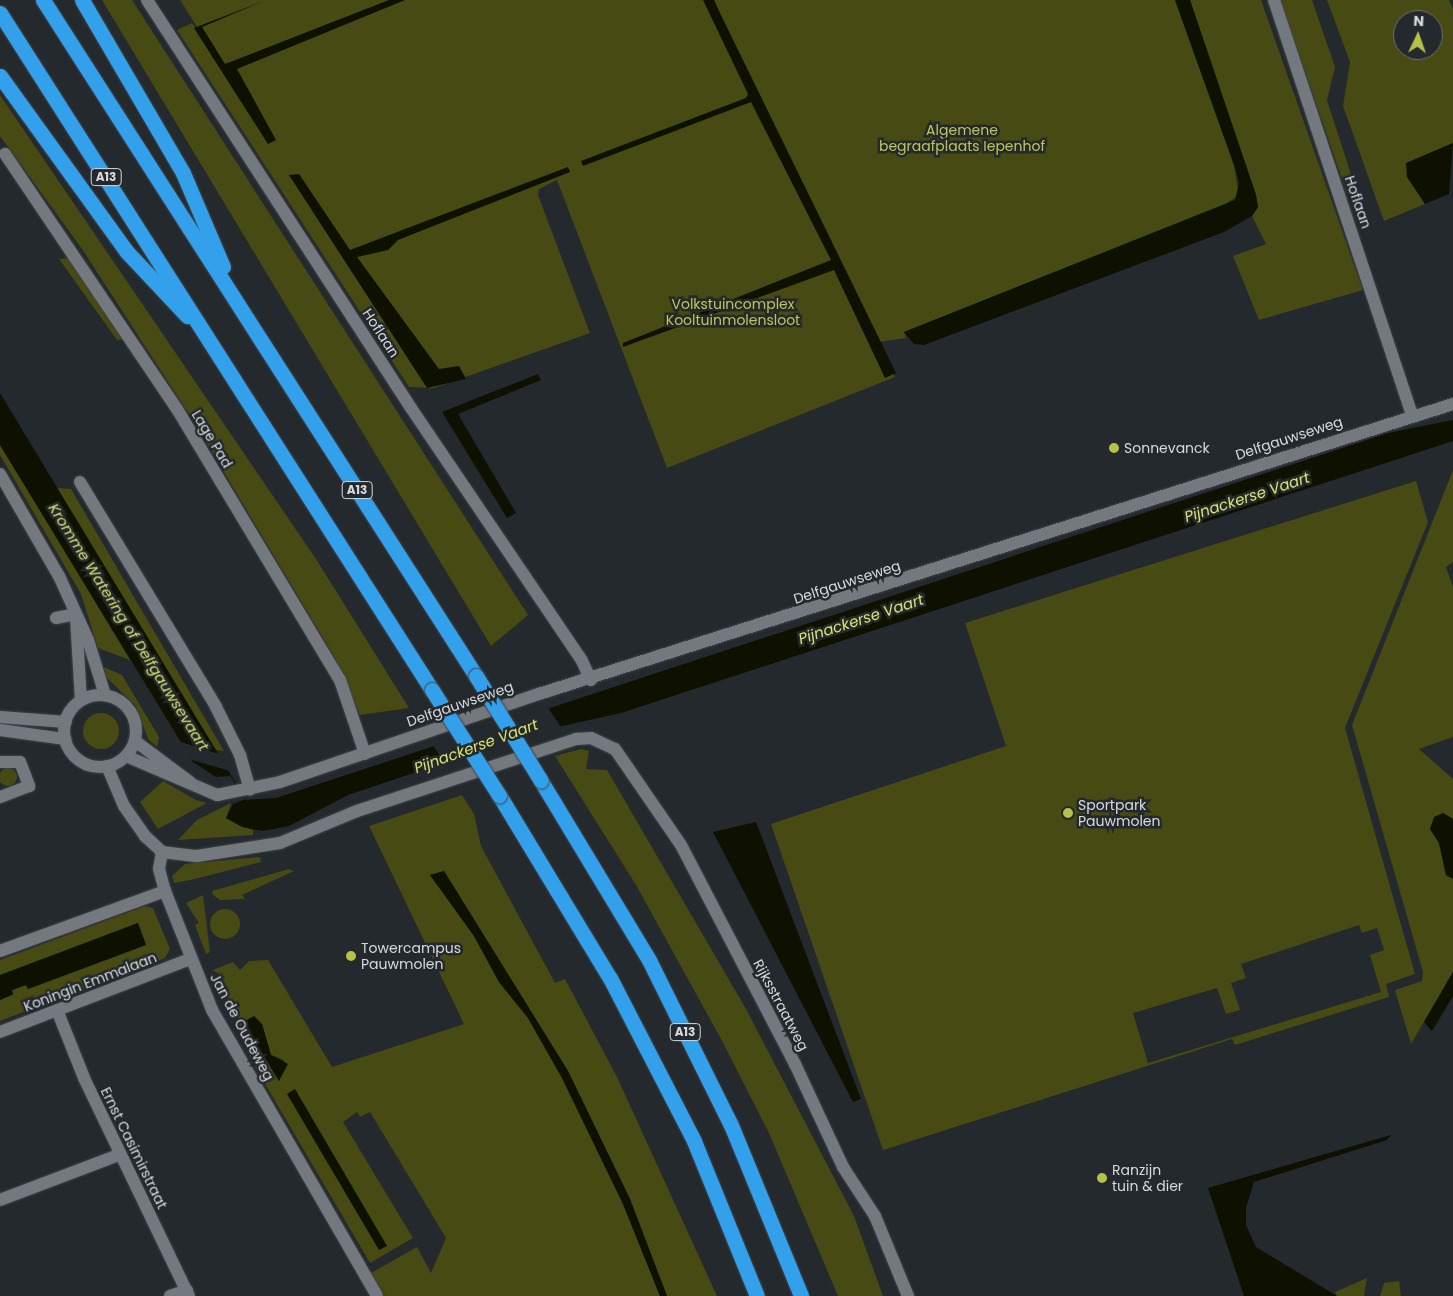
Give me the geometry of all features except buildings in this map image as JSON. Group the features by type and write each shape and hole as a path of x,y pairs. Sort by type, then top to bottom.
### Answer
{"highway":[{"name":"A13","path":"43,0 476,676 653,968 731,1125 801,1296"},
{"name":"A13","path":"82,0 183,173 239,305"},
{"name":"A13","path":"0,12 499,795 610,978 694,1142 757,1296"},
{"name":"A13","path":"0,76 127,252 212,342"}],"street":[{"name":"Hoflaan","path":"148,0 411,408 582,661 591,680"},
{"name":"Hoflaan","path":"1274,0 1412,414"},
{"name":"Lage Pad","path":"5,154 177,409 340,680 365,754"},
{"name":"Delfgauwseweg","path":"126,756 192,784 226,794 245,791 365,754 420,733 591,680 1412,414 1453,404"},
{"path":"0,474 59,576 76,614 105,695"},
{"path":"80,482 216,707 240,755 245,791"},
{"path":"56,618 76,614"},
{"path":"76,614 81,700 66,722 65,738 83,763 107,766 126,756 135,741 133,715 121,702 105,695 81,700"},
{"path":"0,717 66,722"},
{"path":"0,730 65,738"},
{"name":"Rijksstraatweg","path":"162,852 197,856 255,850 402,795 576,739 604,742 627,761 681,845 796,1064 843,1168 875,1216 908,1296"},
{"name":"Delfgauwseweg","path":"135,741 168,762 192,784"},
{"path":"0,762 20,762 29,786 0,797"},
{"path":"107,766 131,817 162,852"},
{"name":"Jan de Oudeweg","path":"162,852 159,869 165,891 190,959 216,1018 377,1296"},
{"path":"0,951 165,891"},
{"name":"Koningin Emmalaan","path":"0,1032 190,959"},
{"name":"Ernst Casimirstraat","path":"57,1010 121,1154 188,1293"},
{"path":"0,1200 121,1154"},
{"path":"170,1296 188,1293"}],"green space":[{"path":"102,0 132,0 528,615 491,646"},
{"path":"180,0 1175,0 1234,165 1239,195 1224,205 904,332 906,338 879,342 895,377 667,468 557,180 539,189 538,195 590,333 434,388 409,387 177,30 192,23 209,46"},
{"path":"1190,0 1261,0 1363,290 1259,320 1233,256 1266,244 1252,216 1258,207 1256,195"},
{"path":"1280,0 1312,0 1335,67 1327,100 1357,193 1347,193"},
{"path":"1327,0 1449,0 1453,9 1453,143 1406,164 1425,204 1384,221 1343,106 1350,62"},
{"path":"0,95 316,559 409,708 360,715 336,660 196,425 82,249 0,136"},
{"path":"71,258 125,339 117,340 59,259"},
{"path":"0,445 130,660 98,648 81,594 0,455"},
{"path":"1453,470 1453,562 1446,567 1453,587 1453,737 1419,749 1453,779 1453,819 1443,813 1430,829 1439,843 1446,875 1453,879 1453,972 1411,1044 1395,990 1422,981 1423,972 1352,725"},
{"path":"1416,481 1428,522 1345,728 1415,974 1386,984 1389,997 1235,1045 1232,1039 883,1150 771,824 1006,746 965,623","holes":["1359,925 1362,933 1377,928 1384,950 1370,955 1381,992 1148,1063 1133,1013 1217,988 1226,1014 1240,1010 1231,983 1246,978 1241,964"]},
{"path":"56,488 71,489 224,751 216,750"},
{"path":"104,667 122,675 159,737 157,747 148,739 136,706 106,677"},
{"path":"101,713 114,718 119,731 114,744 101,749 88,744 83,731 88,718"},
{"path":"581,749 589,751 586,769 607,770 746,1009 854,1216 883,1296 838,1296 769,1133 721,1039 636,885 555,756"},
{"path":"4,768 12,768 17,773 15,784 4,786 -1,781 -1,773"},
{"path":"163,781 196,800 207,803 158,829 140,802"},
{"path":"462,795 474,814 481,846 555,983 565,979 617,1077 717,1296 667,1296 630,1199 568,1071 444,871 430,875 474,936 499,982 528,1018 562,1078 623,1204 660,1296 385,1296 371,1273 417,1247 431,1273 446,1238 370,1112 360,1117 357,1112 343,1122 413,1238 370,1263 251,1060 219,974 213,970 233,962 240,970 249,961 268,960 332,1067 464,1024 369,826","holes":["243,1022 262,1024 271,1055 284,1060 279,1081"]},
{"path":"231,803 226,818 253,830 253,835 178,840 197,820"},
{"path":"260,857 261,862 195,879 174,883 172,876 185,864"},
{"path":"289,869 294,871 242,895 245,899 220,900 213,895 212,891"},
{"path":"203,895 210,952 206,954 195,925 199,923 186,903"},
{"path":"145,906 153,908 170,949 165,958 0,1021 0,1000 13,995 12,990 26,985 28,989 146,945 138,923 5,975 0,975 0,960"},
{"path":"225,909 236,913 240,924 236,935 225,939 214,935 210,924 214,913"},
{"path":"1367,1278 1364,1296 1337,1296 1335,1292"},
{"path":"1399,1281 1401,1296 1380,1296 1384,1283"}],"water":[{"path":"266,0 202,27 225,64 389,0 405,0 237,69 276,140 268,144 194,28"},
{"path":"703,0 714,0 896,373 885,378 834,270 623,347 623,343 831,260 751,102 583,166 581,161 746,98 748,94"},
{"path":"1175,0 1190,0 1256,195 1258,207 1252,216 1224,232 924,345 914,344 904,332 1235,200 1239,183 1234,165"},
{"path":"1453,143 1449,194 1425,204 1407,177 1406,163"},
{"path":"568,167 570,172 398,240 388,250 357,257 439,369 459,366 466,379 427,388 289,175 299,174 350,250"},
{"path":"538,374 541,380 458,414 516,513 507,518 442,412"},
{"path":"0,393 246,800 276,798 1388,433 1453,420 1453,441 621,713 544,730 461,757 348,795 289,826 263,831 242,827 226,818 233,804 216,777 193,762 0,445"},
{"path":"1443,813 1453,819 1453,879 1446,875 1439,843 1430,829 1434,817"},
{"path":"756,822 861,1099 853,1102 713,832"},
{"path":"444,871 568,1071 630,1199 667,1296 660,1296 623,1204 562,1078 528,1018 499,982 474,936 430,875"},
{"path":"138,923 146,945 28,989 26,985 12,990 13,994 0,1000 0,975"},
{"path":"1453,972 1453,996 1432,1031 1424,1022"},
{"path":"254,1016 262,1024 271,1055 288,1064 279,1081 243,1022"},
{"path":"295,1089 387,1246 379,1250 287,1094"},
{"path":"1391,1135 1387,1140 1254,1182 1246,1208 1246,1225 1256,1247 1337,1296 1244,1296 1208,1188"}],"pier":[{"path":"547,706 562,729 446,765 432,744"},
{"path":"178,741 219,754 230,771 192,760"},
{"path":"230,776 246,799 233,804 216,777"}],"place":[{"name":"Sonnevanck","path":"1114,448"},
{"name":"Sportpark Pauwmolen","path":"1068,813"},
{"name":"Towercampus Pauwmolen","path":"351,956"},
{"name":"Ranzijn tuin & dier","path":"1102,1178"}],"park label":[{"name":"Algemene begraafplaats Iepenhof","path":"962,138"},
{"name":"Volkstuincomplex Kooltuinmolensloot","path":"733,312"}],"water label":[{"name":"Pijnackerse Vaart","path":"1247,497"},
{"name":"Pijnackerse Vaart","path":"861,619"},
{"name":"Kromme Watering of Delfgauwsevaart","path":"129,627"},
{"name":"Pijnackerse Vaart","path":"476,746"}]}
